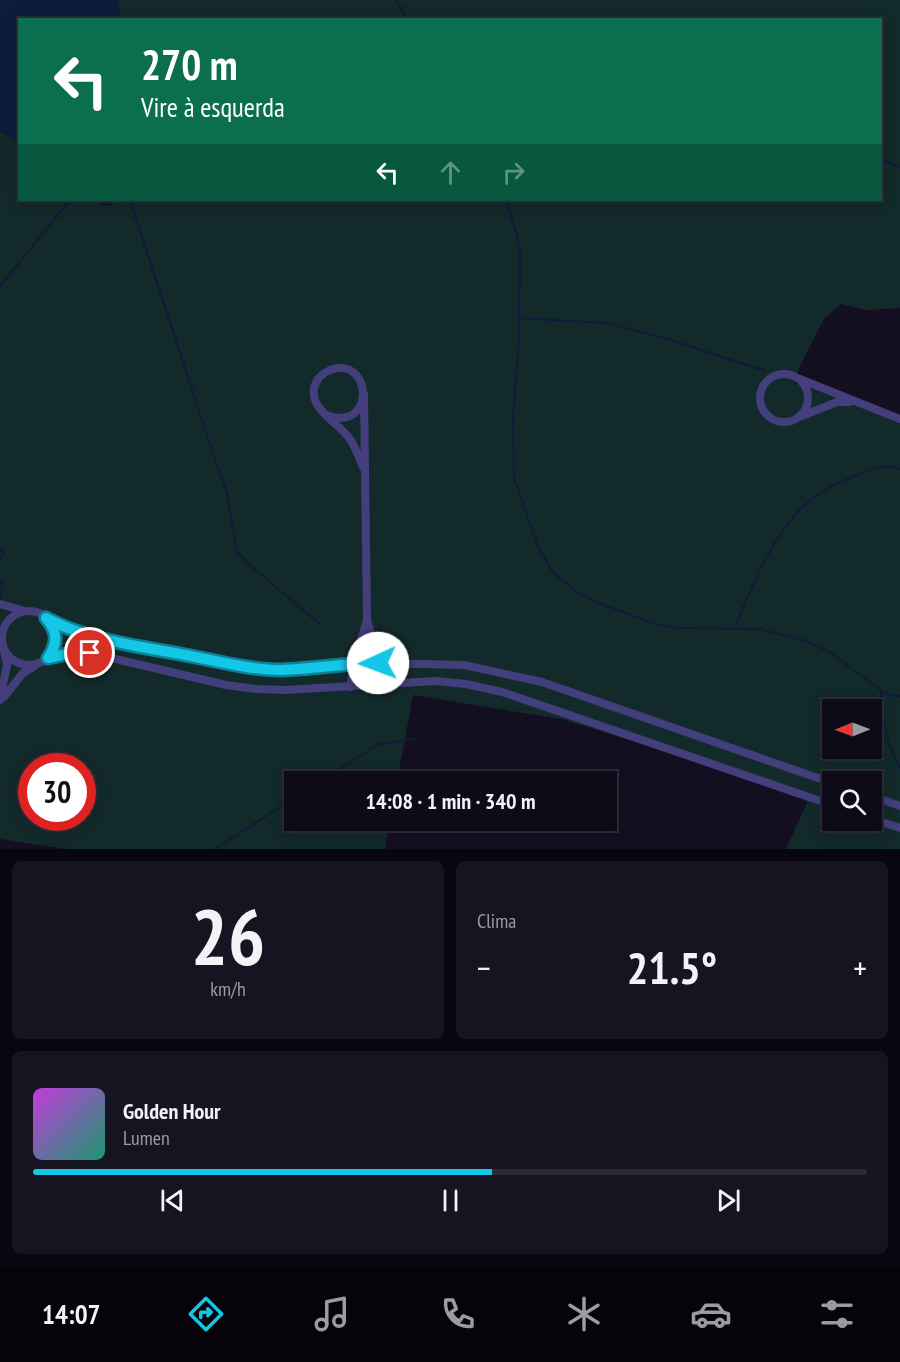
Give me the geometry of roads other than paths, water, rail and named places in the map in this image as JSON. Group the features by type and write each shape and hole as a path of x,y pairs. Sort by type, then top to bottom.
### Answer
{"street":[{"path":"366,472 349,437 318,408 314,398 319,378 327,371 337,368 356,375 362,384 364,394 366,472 367,620 386,684"},
{"path":"854,402 837,402 789,422 780,422 770,418 763,411 760,392 765,383 783,374 900,419"},
{"path":"792,376 801,381 806,390 805,409 798,417"},
{"path":"326,415 346,418 355,413 362,404 364,394"},
{"path":"0,604 36,612 65,628 88,634 148,648 251,667 281,670 354,663 465,665 542,682 822,780"},
{"path":"0,701 7,665 1,632 14,615 25,611"},
{"path":"46,618 53,627 56,638 54,649 48,658"},
{"path":"350,687 354,663 367,620"},
{"path":"2,645 7,655 16,663 27,666 38,664"},
{"path":"0,701 23,673 48,658 76,652 90,653 225,685 256,689 286,690 435,681 466,684 502,692 822,802"},
{"path":"882,800 900,806"},
{"path":"882,822 900,828"}],"water":[{"path":"0,0 117,0 121,18 18,18 18,141 0,132"}],"waterway":[{"path":"396,0 407,18"},
{"path":"882,159 900,167"},
{"path":"0,286 69,201"},
{"path":"130,201 227,493 237,551 246,562 321,625"},
{"path":"506,201 517,235 520,254 519,340 513,415 514,478 537,544 552,571 574,590 596,602 658,625 678,628 759,629 806,641 828,651 885,693 900,696"},
{"path":"519,318 606,323 668,339 765,371"},
{"path":"735,629 758,574 776,540 810,500 841,481 870,470 880,467 900,469"},
{"path":"0,548 3,553 0,561"},
{"path":"0,580 2,584 1,601"},
{"path":"881,690 886,730 891,749 900,768"},
{"path":"336,771 379,744 414,739"},
{"path":"215,849 284,804"}]}
